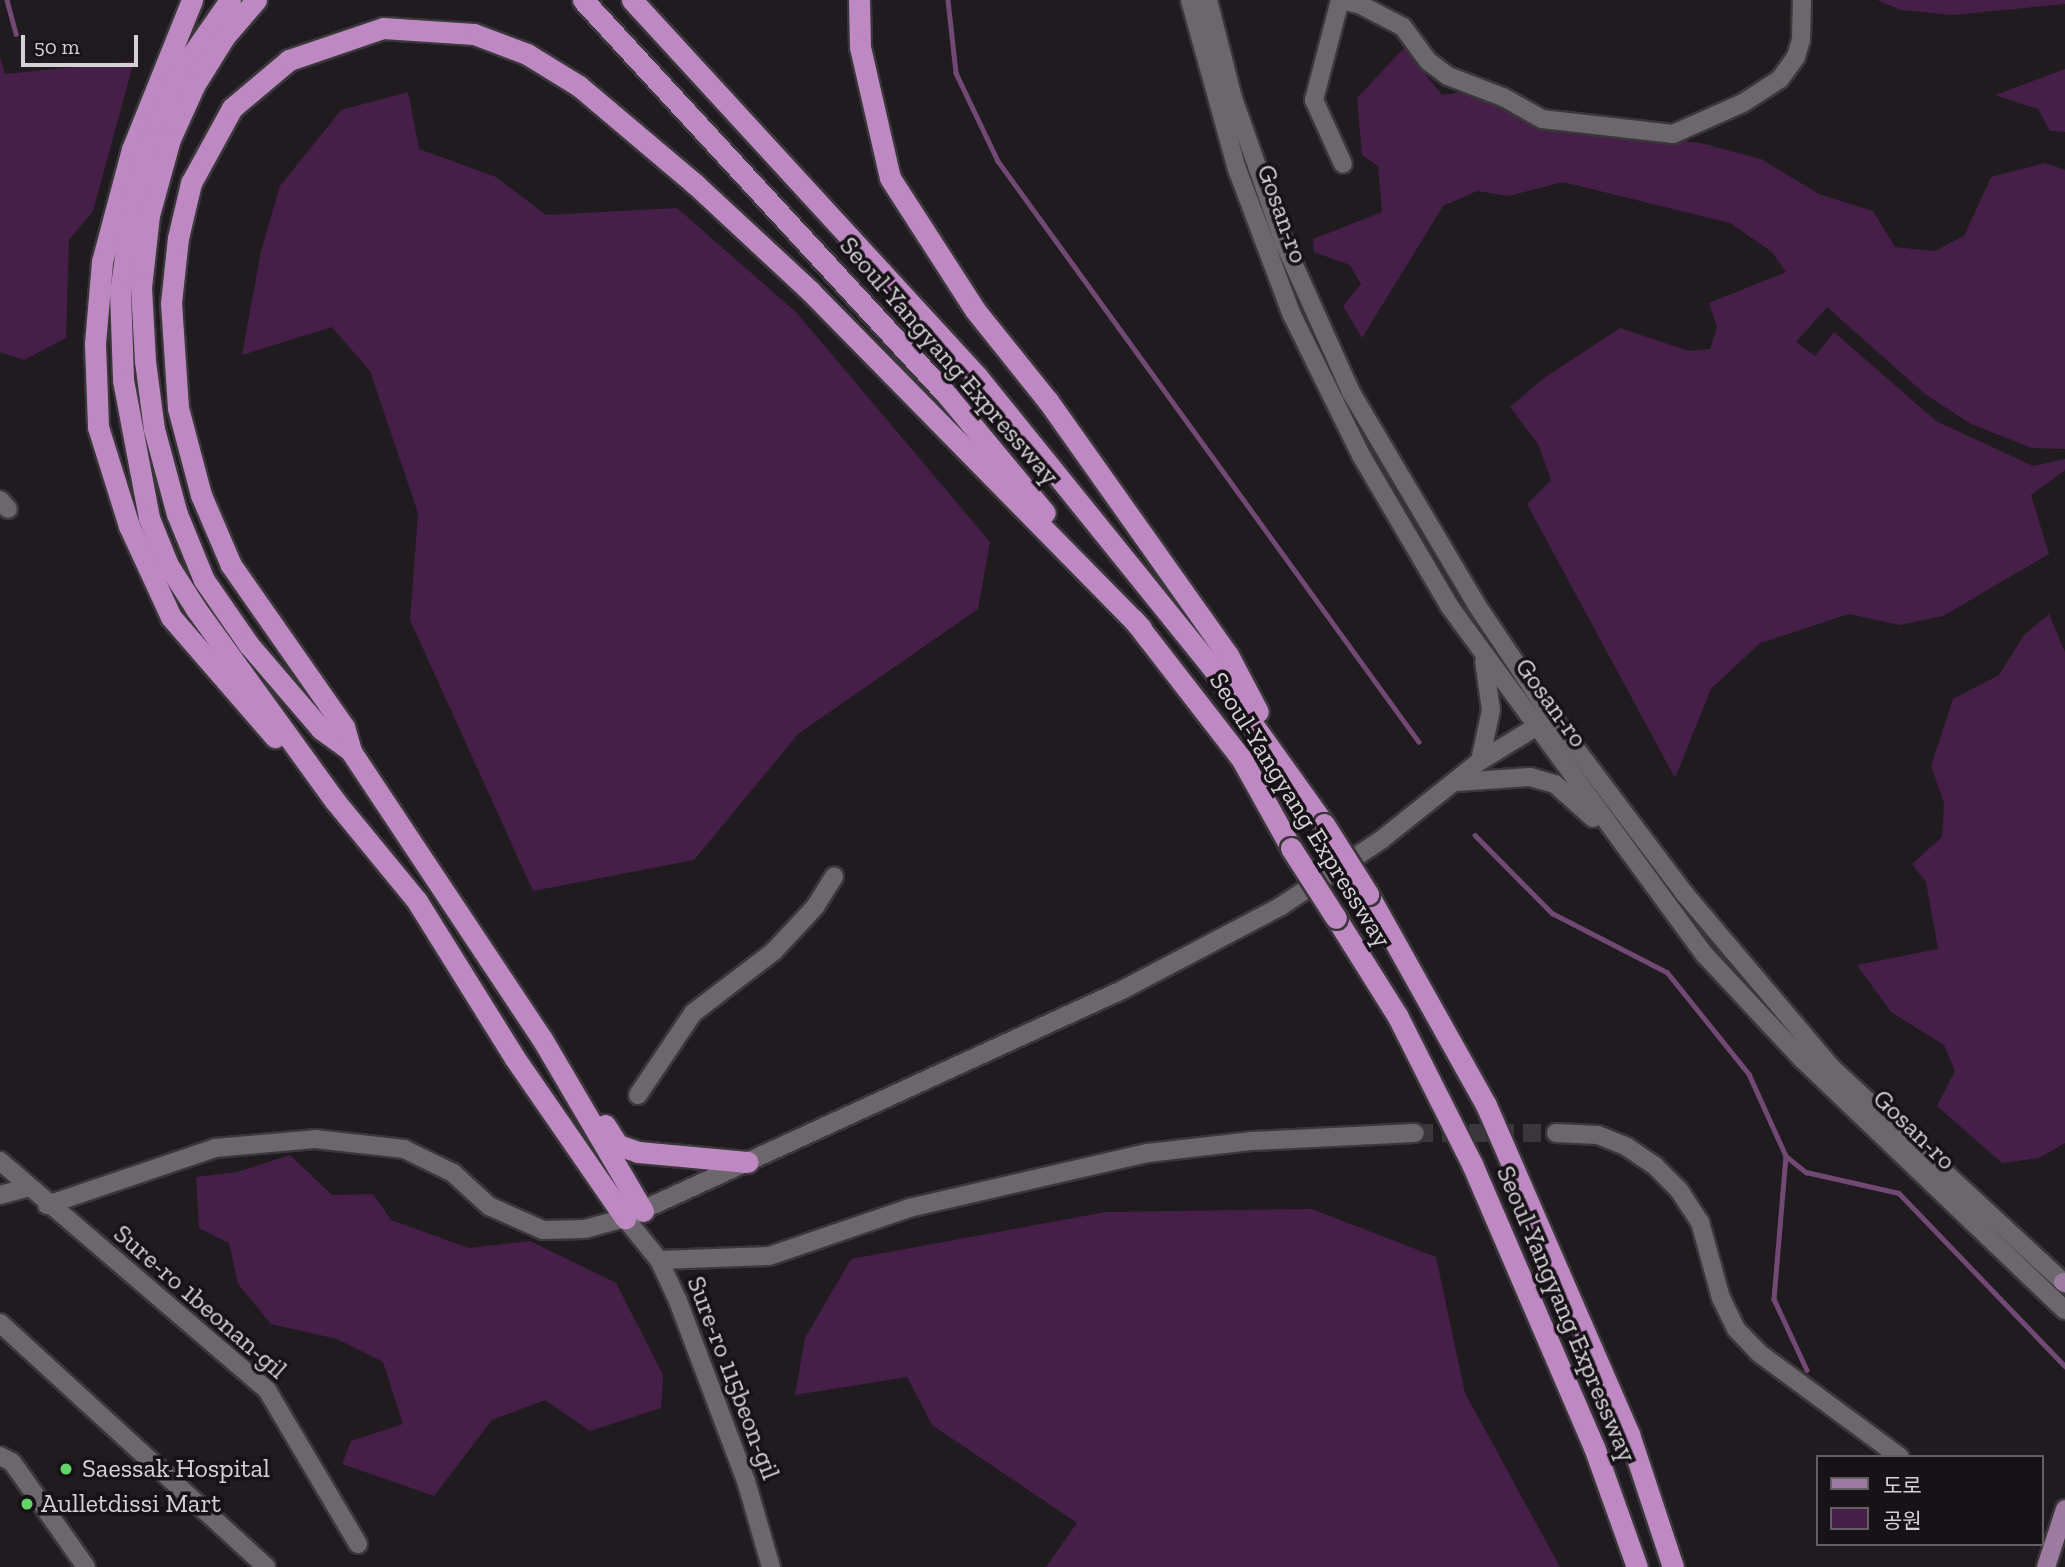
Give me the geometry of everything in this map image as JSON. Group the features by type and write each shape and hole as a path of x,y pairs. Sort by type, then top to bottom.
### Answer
{"highway":[{"path":"192,0 132,149 102,262 95,344 98,427 129,526 171,617 248,709 335,801"},
{"path":"230,0 177,76 151,139 133,200 120,292 123,380 149,518 169,565 335,801 416,901 514,1057 634,1214"},
{"path":"256,0 225,37 194,84 170,139 149,215 141,287 145,361 164,465 204,580 285,687 321,729 351,751"},
{"name":"Seoul-Yangyang Expressway","path":"583,0 947,395 1141,628 1241,758 1291,848 1398,1017 1472,1164 1594,1447 1637,1567"},
{"name":"Seoul-Yangyang Expressway","path":"632,0 976,376 1286,767 1324,824 1368,894 1486,1105 1629,1434 1673,1567"},
{"path":"859,0 860,47 890,178 975,310 1048,401 1228,655 1286,767"},
{"path":"634,1214 569,1085 351,751 344,727 231,565 201,495 178,408 171,303 177,238 191,183 232,108 289,60 383,28 474,34 527,54 579,86 695,184 810,291 1141,628"},
{"path":"569,1085 584,1096 618,1145 671,1159 748,1162"}],"main road":[{"path":"2046,1567 2062,1530 2065,1509"}],"street":[{"name":"Gosan-ro","path":"1190,0 1237,169 1292,315 1362,457 1450,607 1704,954 1803,1060 2065,1310"},
{"name":"Gosan-ro","path":"1209,0 1233,98 1284,243 1352,394 1476,604 1552,717 1684,893 1831,1067 2064,1283"},
{"path":"1343,164 1314,100 1340,0 1361,5 1403,27 1428,61 1448,76 1503,97 1542,119 1673,134 1743,103 1780,79 1796,57 1801,40 1802,0"},
{"path":"1480,761 1491,710 1481,651"},
{"path":"47,1205 215,1148 315,1139 404,1149 453,1173 489,1206 543,1230 584,1229 634,1214 1122,990 1281,906 1381,840 1480,761 1552,717"},
{"path":"1457,782 1530,777 1555,784 1623,846"},
{"path":"638,1095 694,1013 774,951 815,907 834,876"},
{"path":"659,1260 769,1256 909,1208 1148,1153 1252,1141 1415,1133"},
{"path":"1556,1133 1598,1135 1627,1147 1655,1167 1679,1190 1700,1222 1721,1298 1736,1329 1759,1353 1897,1455"},
{"name":"Sure-ro 1beonan-gil","path":"0,1161 27,1188 267,1390 358,1544"},
{"path":"0,1195 27,1188"},
{"name":"Sure-ro 115beon-gil","path":"634,1214 659,1260 713,1387 771,1567"},
{"path":"2,1328 266,1567"},
{"path":"0,1456 12,1462 86,1567"}],"green space":[{"path":"1877,0 2065,0 2065,4 1953,15 1901,10"},
{"path":"1404,48 1442,95 1469,91 1542,125 1701,143 1761,159 1819,194 1873,211 1895,247 1935,251 1964,236 1991,177 2045,163 2065,170 2065,449 2032,448 1971,424 1925,394 1827,307 1796,342 1815,356 1834,332 1936,421 2033,466 2065,459 2065,470 2031,495 2049,554 1943,616 1900,625 1849,614 1760,643 1711,689 1675,778 1527,504 1551,480 1538,444 1510,407 1544,378 1620,328 1689,351 1710,349 1717,327 1709,303 1786,272 1772,252 1730,223 1563,182 1509,196 1477,191 1443,206 1362,338 1343,306 1361,284 1350,265 1314,252 1313,239 1382,212 1378,166 1362,155 1357,98"},
{"path":"0,57 5,74 134,61 93,211 69,240 66,338 24,360 0,352"},
{"path":"2065,69 2065,132 2050,131 2038,109 1995,95"},
{"path":"408,92 419,149 496,177 546,215 677,208 796,312 990,542 978,609 798,734 694,860 533,891 410,620 418,513 370,371 332,327 242,355 261,251 280,186 341,110"},
{"path":"2049,614 2065,652 2065,1143 2039,1158 2002,1163 1937,1106 1955,1071 1944,1045 1891,1012 1857,965 1938,949 1926,882 1912,864 1942,837 1944,803 1931,766 1953,699 1999,675 2024,635"},
{"path":"290,1155 332,1195 373,1194 391,1220 469,1248 530,1241 616,1283 663,1375 661,1408 590,1431 545,1400 492,1420 434,1496 342,1464 351,1441 403,1424 383,1362 337,1339 271,1324 238,1284 229,1243 199,1228 196,1177 237,1172"},
{"path":"1312,1209 1436,1257 1465,1393 1560,1567 1046,1567 1077,1523 932,1425 907,1377 795,1395 805,1338 851,1259 1106,1212"}],"waterway":[{"path":"7,0 16,34"},
{"path":"948,0 956,73 998,161 1419,742"},
{"path":"1475,835 1552,913 1667,972 1749,1074 1786,1156 1806,1172 1899,1193 2065,1366"},
{"path":"1786,1156 1774,1299 1807,1370"}],"tunnel":[{"path":"1415,1133 1556,1133"}],"place":[{"name":"Saessak Hospital","path":"66,1469"},
{"name":"Aulletdissi Mart","path":"27,1504"}]}
